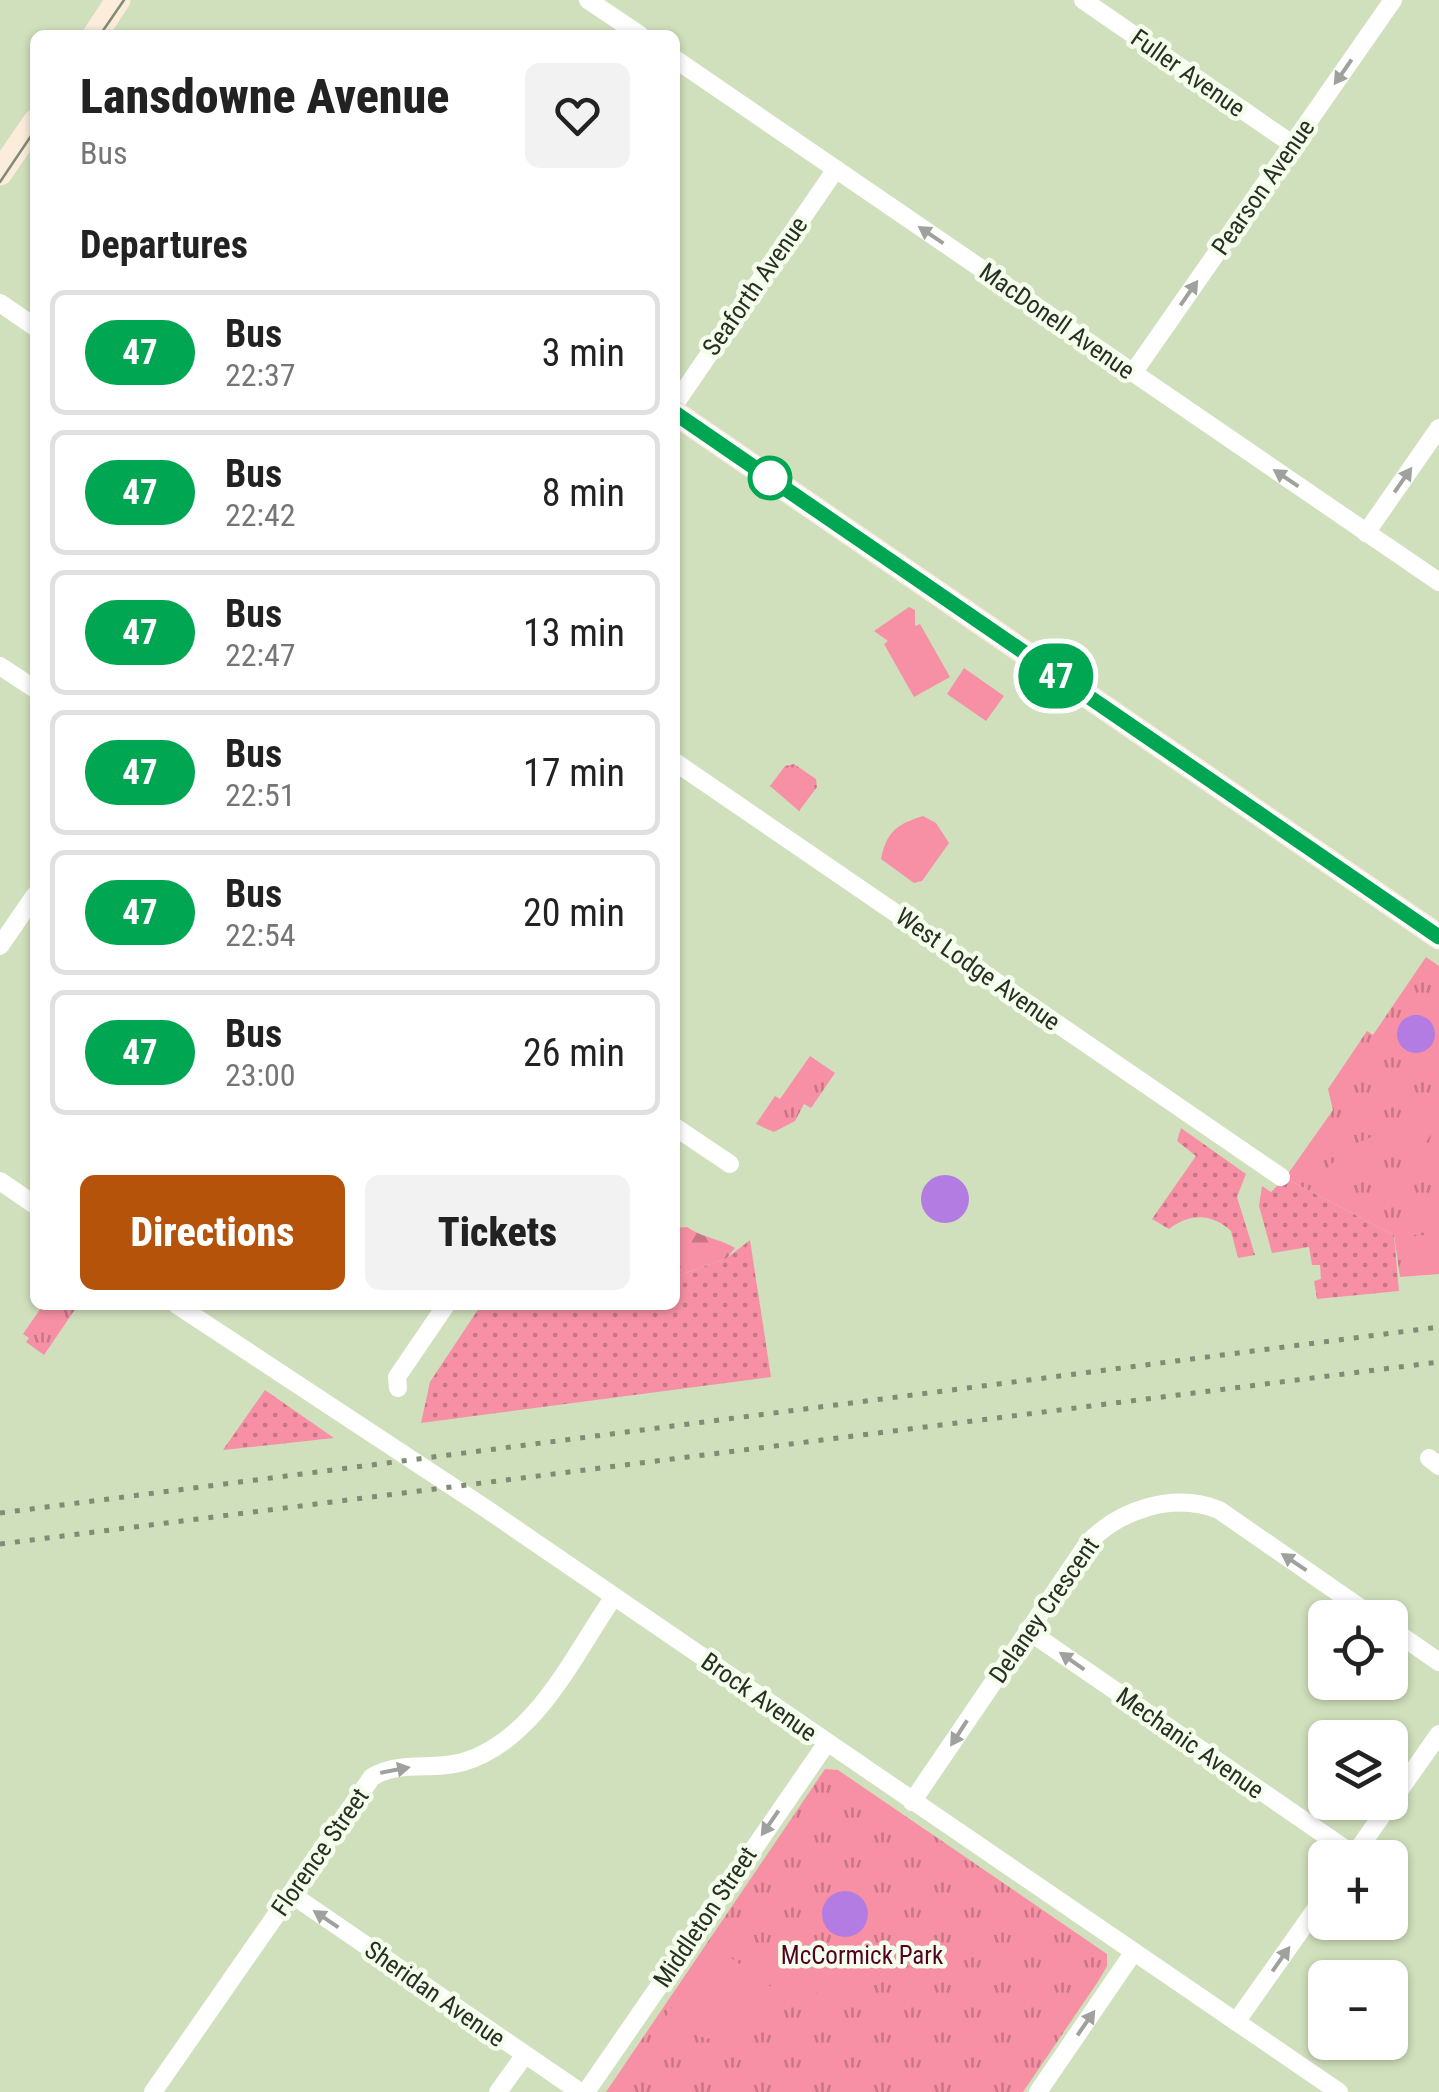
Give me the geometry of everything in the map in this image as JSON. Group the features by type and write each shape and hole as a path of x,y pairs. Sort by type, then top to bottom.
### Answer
{"street":[{"path":"105,30 118,0"},
{"path":"588,0 633,30"},
{"name":"Fuller Avenue","path":"1083,0 1292,144"},
{"name":"Pearson Avenue","path":"1133,373 1393,0"},
{"name":"MacDonell Avenue","path":"680,62 1439,582"},
{"path":"3,162 30,128"},
{"name":"Seaforth Avenue","path":"680,397 836,170"},
{"path":"0,304 30,324"},
{"path":"680,415 1439,937"},
{"path":"1366,533 1439,428"},
{"path":"0,666 30,686"},
{"name":"West Lodge Avenue","path":"680,765 1280,1177"},
{"path":"0,946 30,902"},
{"path":"680,1130 730,1164"},
{"path":"0,1181 30,1202"},
{"name":"Brock Avenue","path":"184,1310 1339,2092"},
{"path":"398,1388 396,1377 443,1310"},
{"name":"Delaney Crescent","path":"912,1802 1027,1630 1101,1529 1131,1512 1182,1503 1219,1510 1349,1600"},
{"name":"Florence Street","path":"154,2092 372,1777 397,1766 458,1764 515,1733 614,1598"},
{"name":"Mechanic Avenue","path":"1027,1630 1330,1840"},
{"path":"1408,1640 1439,1662"},
{"path":"1364,1840 1439,1734"},
{"name":"Middleton Street","path":"583,2092 826,1744"},
{"name":"Sheridan Avenue","path":"291,1894 524,2056 583,2092"},
{"path":"1236,2022 1308,1920"},
{"path":"1038,2092 1133,1954"},
{"path":"498,2092 524,2056"}],"green space":[{"path":"909,607 915,610 915,626 920,624 950,677 914,697 884,644 888,641 874,631"},
{"path":"964,668 1004,696 986,721 947,694"},
{"path":"794,764 816,779 817,787 799,811 770,786 785,766"},
{"path":"923,816 936,823 949,843 922,881 914,883 881,859 894,830"},
{"path":"1426,957 1439,966 1439,1274 1400,1277 1394,1235 1285,1178 1333,1110 1328,1089 1367,1031 1373,1035"},
{"path":"810,1056 835,1073 811,1108 804,1104 795,1121 774,1132 756,1124 775,1096 780,1099"},
{"path":"1420,1114 1438,1124 1416,1157 1407,1151 1353,1170 1343,1182 1329,1166 1353,1145 1403,1123 1404,1135 1413,1133"},
{"path":"1181,1128 1246,1174 1237,1197 1255,1255 1238,1258 1231,1231 1208,1218 1192,1218 1169,1229 1152,1219 1196,1156 1177,1141"},
{"path":"1285,1178 1394,1235 1399,1291 1317,1299 1314,1281 1321,1279 1320,1265 1312,1265 1309,1247 1272,1253 1259,1206 1262,1186 1271,1192"},
{"path":"680,1228 735,1248 727,1258 680,1275"},
{"path":"1439,1233 1439,1259 1404,1264 1401,1238"},
{"path":"750,1240 771,1377 421,1423 430,1382 478,1310 680,1310 680,1275 727,1258"},
{"path":"40,1310 75,1310 44,1355 26,1342 29,1338 23,1334"},
{"path":"265,1390 334,1438 223,1450"},
{"name":"McCormick Park","path":"825,1769 838,1770 1107,1954 1107,1966 1099,1980 1023,2092 606,2092"},
{"path":"803,1942 852,1977 833,2004 783,1969"},
{"path":"723,1952 778,1992 758,2026 745,2035 715,2039 698,2036 664,2019 710,1954"}],"shaded area":[{"path":"1416,1015 1430,1020 1435,1034 1430,1048 1416,1053 1402,1048 1397,1034 1402,1020"},
{"path":"945,1175 962,1182 969,1199 962,1216 945,1223 928,1216 921,1199 928,1182"},
{"path":"845,1891 861,1898 868,1914 861,1930 845,1937 829,1930 822,1914 829,1898"}],"tram line":[{"path":"103,30 124,0"},
{"path":"0,182 30,137"}],"railway":[{"path":"0,1513 1439,1327"},
{"path":"0,1544 1439,1362"}],"bus line":[{"name":"47","path":"680,416 1439,937"}]}
